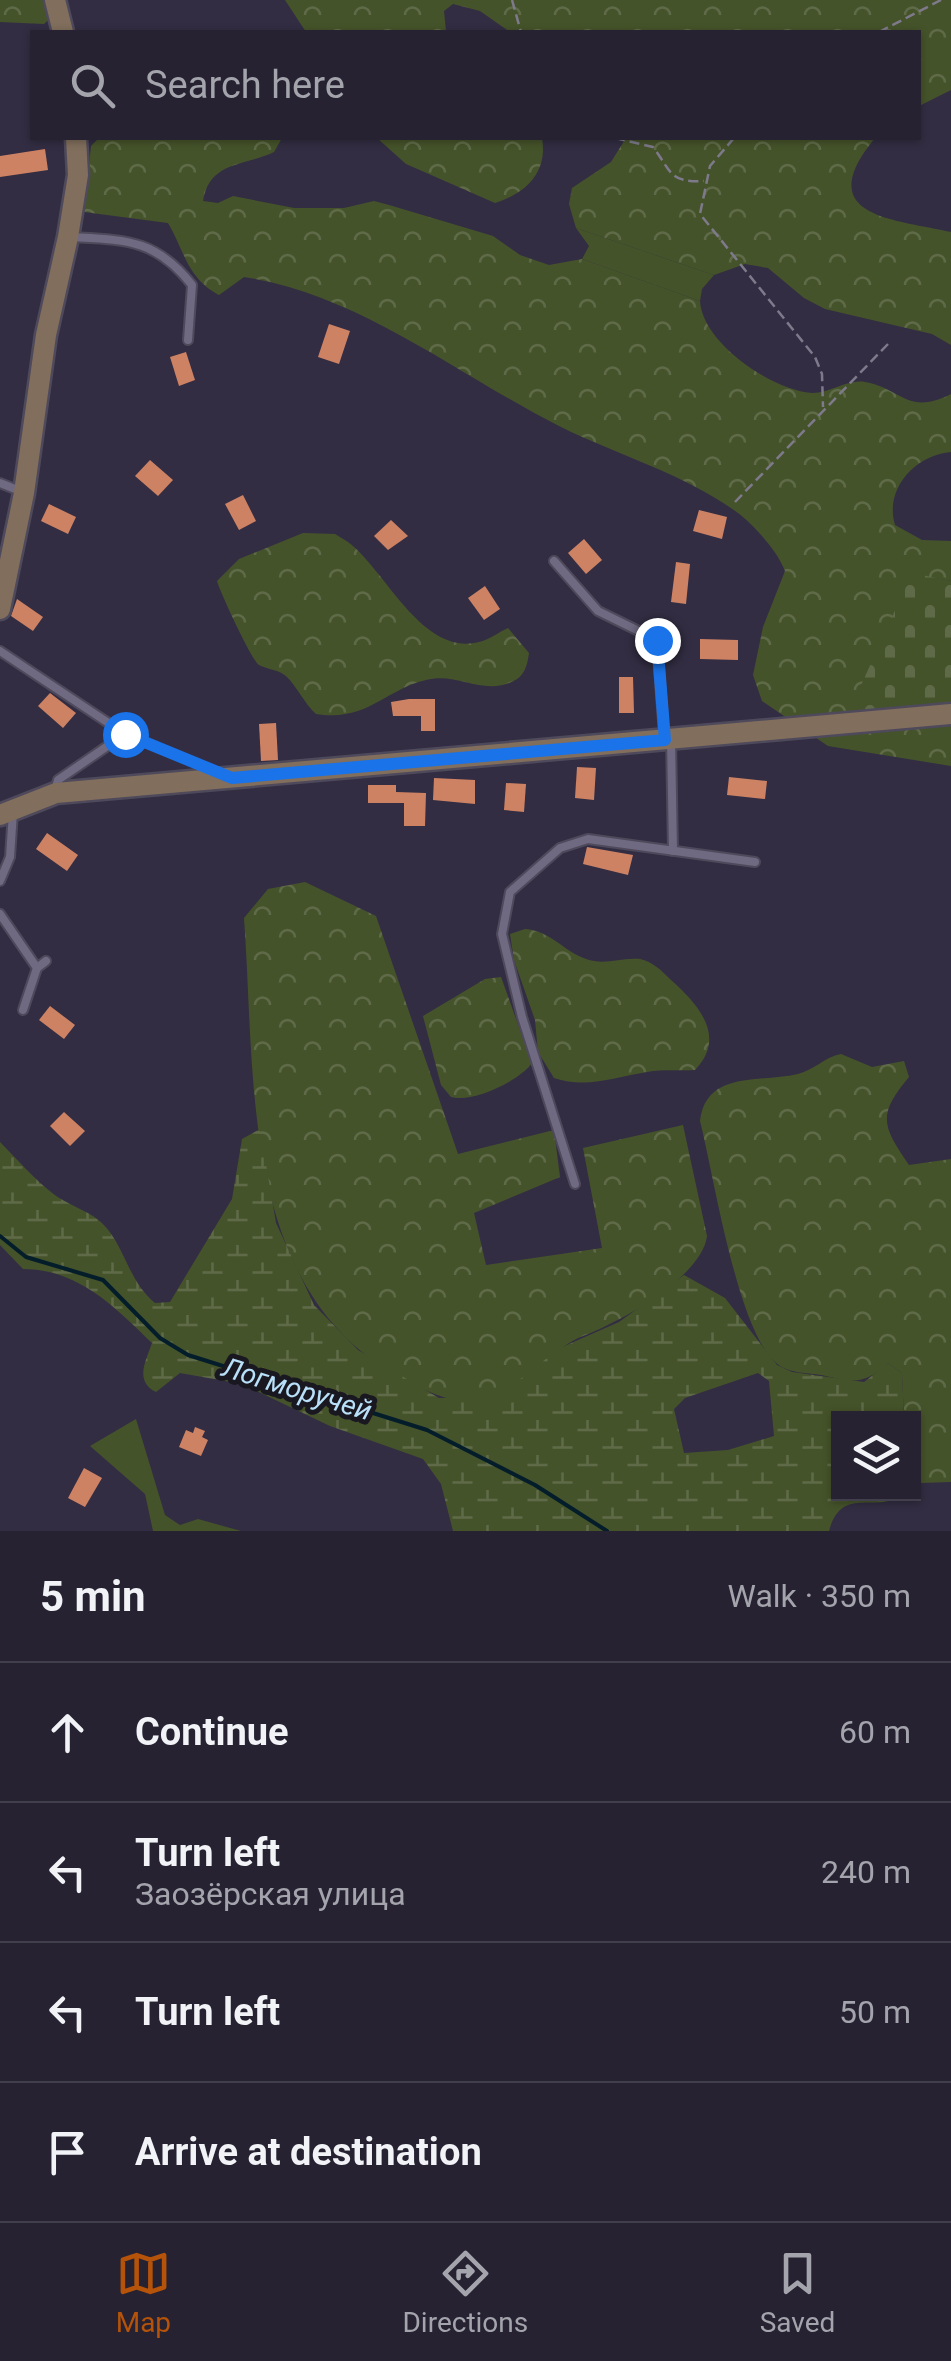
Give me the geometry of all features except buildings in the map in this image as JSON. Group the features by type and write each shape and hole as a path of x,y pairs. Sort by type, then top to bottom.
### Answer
{"street":[{"path":"56,0 64,30"},
{"path":"0,609 24,493 46,334 68,237 79,140"},
{"path":"7,811 56,793 951,714"}],"lane":[{"path":"68,237 130,240 170,258 192,285 188,340"},
{"path":"0,483 24,493"},
{"path":"554,561 598,610 657,640 668,740 673,852"},
{"path":"0,651 125,734 58,780 56,793"},
{"path":"0,882 10,857 7,811"},
{"path":"575,1184 522,1016 502,918 517,882 560,848 588,839 755,862"},
{"path":"0,914 36,968"},
{"path":"23,1010 36,968 46,961"}],"path":[{"path":"512,0 521,30"},
{"path":"883,30 940,0"},
{"path":"623,140 653,147 664,169 677,178 706,181"},
{"path":"732,140 715,158 700,214 814,356 822,374 822,407"},
{"path":"735,502 822,407 888,344"},
{"path":"125,734 232,778"}],"green space":[{"path":"0,0 44,0 49,19 44,24 0,22"},
{"path":"285,0 951,0 951,90 921,105 921,30 507,30 480,11 453,4 444,11 446,30 305,30"},
{"path":"97,140 281,140 274,152 220,172 207,188 203,201 218,203 233,196 294,208 344,208 374,201 493,236 520,255 549,265 582,259 700,301 704,317 726,348 779,384 813,393 865,382 914,402 951,394 951,452 926,460 905,476 894,499 893,512 895,525 922,540 951,541 951,581 912,574 849,713 951,704 951,766 828,746 762,701 753,675 763,627 785,571 765,539 738,513 673,476 559,426 407,339 328,300 244,277 219,295 193,272 168,223 84,212 91,146"},
{"path":"379,140 542,140 542,161 532,180 495,203 406,164"},
{"path":"625,140 874,140 857,164 851,184 855,199 867,210 885,217 951,232 951,345 932,334 825,309 804,298 768,268 745,264 714,275 576,228 569,204 572,188 611,162"},
{"path":"576,228 714,275 702,289 700,301 582,259 589,246"},
{"path":"303,533 335,534 348,542 406,608 440,636 459,643 479,642 508,628 529,653 524,671 514,681 498,686 426,680 362,709 316,714 287,677 255,661 217,581 239,559"},
{"path":"912,573 951,581 951,704 848,714"},
{"path":"305,882 376,916 458,1154 554,1130 560,1177 474,1213 486,1265 602,1248 583,1148 683,1125 707,1236 702,1251 691,1267 657,1296 571,1342 497,1397 472,1402 436,1395 403,1379 349,1341 310,1293 283,1237 266,1176 256,1111 244,918 268,889"},
{"path":"525,929 542,933 586,959 640,959 661,970 691,1000 706,1022 709,1046 695,1070 653,1071 589,1082 554,1078 538,1052 535,1020 514,960 510,934"},
{"path":"501,977 532,1063 495,1089 471,1097 451,1097 441,1085 423,1016 485,979"},
{"path":"841,1054 872,1067 904,1061 909,1077 888,1111 893,1140 909,1165 951,1159 951,1482 921,1483 921,1411 904,1411 902,1373 888,1363 873,1375 852,1380 781,1366 761,1344 738,1285 700,1121 704,1105 712,1093 724,1086 798,1074"},
{"path":"260,1129 276,1223 314,1305 358,1350 439,1398 497,1397 560,1348 619,1322 684,1275 725,1298 777,1365 792,1372 864,1382 888,1363 902,1373 904,1411 831,1411 831,1501 888,1501 842,1508 829,1531 453,1531 441,1484 423,1459 330,1426 242,1384 180,1373 156,1392 149,1387 143,1376 152,1343 138,1329 94,1292 61,1276 23,1269 0,1245 0,1142 51,1192 103,1224 140,1286 155,1303 170,1302 232,1199 242,1139","holes":["758,1373 769,1381 774,1436 728,1450 684,1453 674,1409 685,1398"]},
{"path":"136,1419 165,1515 180,1525 198,1519 241,1531 153,1531 145,1494 90,1446"}],"waterway":[{"name":"Логморучей","path":"0,1236 26,1257 103,1280 160,1338 188,1355 427,1430 535,1485 607,1531"}],"route":[{"path":"125,734 232,778 665,740 657,640"}]}
